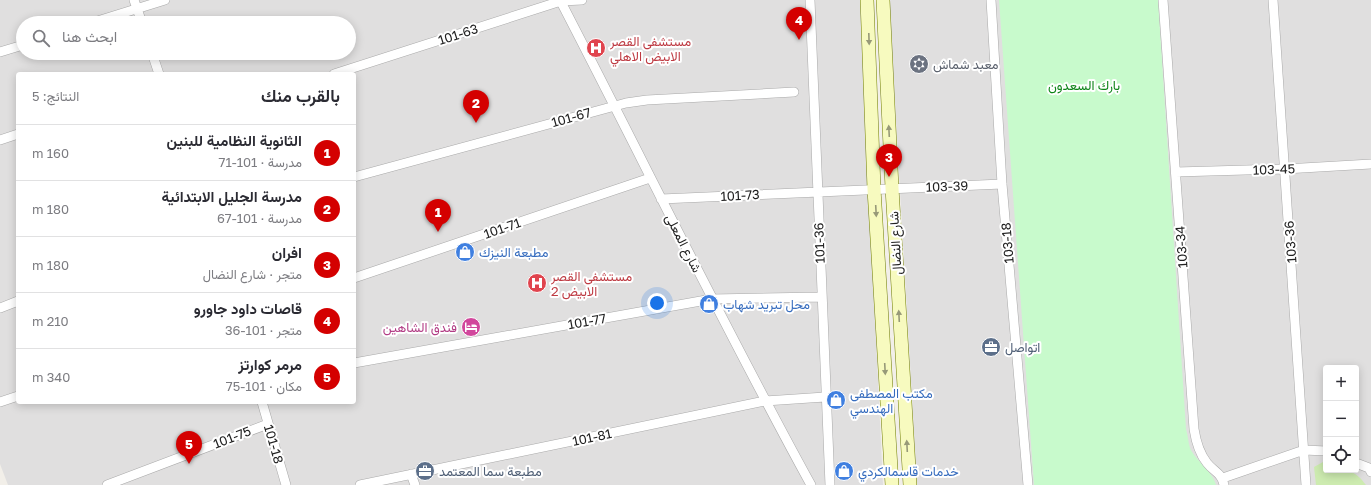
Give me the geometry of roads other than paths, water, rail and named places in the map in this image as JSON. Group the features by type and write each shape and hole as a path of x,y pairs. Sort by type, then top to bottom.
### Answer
{"main road":[{"name":"شارع النضال","path":"867,0 874,189 892,485"},
{"name":"شارع النضال","path":"883,0 892,188 910,485"}],"street":[{"path":"107,16 135,4 165,0"},
{"name":"101-63","path":"340,72 561,0 582,0"},
{"name":"شارع المعلى","path":"561,0 712,299 811,485"},
{"name":"101-36","path":"810,0 825,397 830,485"},
{"name":"103-18","path":"991,0 1002,184 1028,485"},
{"name":"103-34","path":"1163,0 1196,440 1197,446 1207,463 1223,481"},
{"name":"103-36","path":"1273,0 1306,485"},
{"path":"135,4 139,16"},
{"path":"0,52 16,47"},
{"path":"154,60 158,72"},
{"name":"101-67","path":"356,176 614,105 647,100 794,92"},
{"path":"0,140 16,135"},
{"name":"103-45","path":"1176,172 1285,169 1371,164"},
{"name":"101-71","path":"356,277 650,178"},
{"name":"103-39","path":"874,189 1002,184"},
{"name":"101-73","path":"661,199 874,189"},
{"name":"101-77","path":"356,363 712,299 821,297"},
{"path":"0,308 16,301"},
{"path":"0,402 16,397"},
{"name":"101-81","path":"360,485 765,401 825,397"},
{"name":"101-18","path":"263,404 286,485"},
{"name":"101-75","path":"107,485 268,424"},
{"path":"1223,481 1304,450 1323,451"},
{"path":"1359,464 1369,468 1371,472"},
{"path":"411,474 415,485"}],"place":[{"name":"قاصات داود جاورو","path":"799,40"},
{"name":"مستشفى القصر الابيض الاهلي","path":"596,48"},
{"name":"معبد شماش","path":"919,64"},
{"name":"مدرسة الجليل الابتدائية","path":"476,123"},
{"name":"افران","path":"889,177"},
{"name":"الثانوية النظامية للبنين","path":"438,232"},
{"name":"مطبعة النيزك","path":"465,252"},
{"name":"مستشفى القصر الابيض 2","path":"537,283"},
{"name":"محل تبريد شهاب","path":"709,304"},
{"name":"فندق الشاهين","path":"471,327"},
{"name":"اتواصل","path":"991,347"},
{"name":"مكتب المصطفى الهندسي","path":"836,400"},
{"name":"مرمر كوارتز","path":"189,464"},
{"name":"مطبعة سما المعتمد","path":"425,471"},
{"name":"خدمات قاسمالكردي","path":"844,471"}],"park label":[{"name":"بارك السعدون","path":"1084,85"}]}
